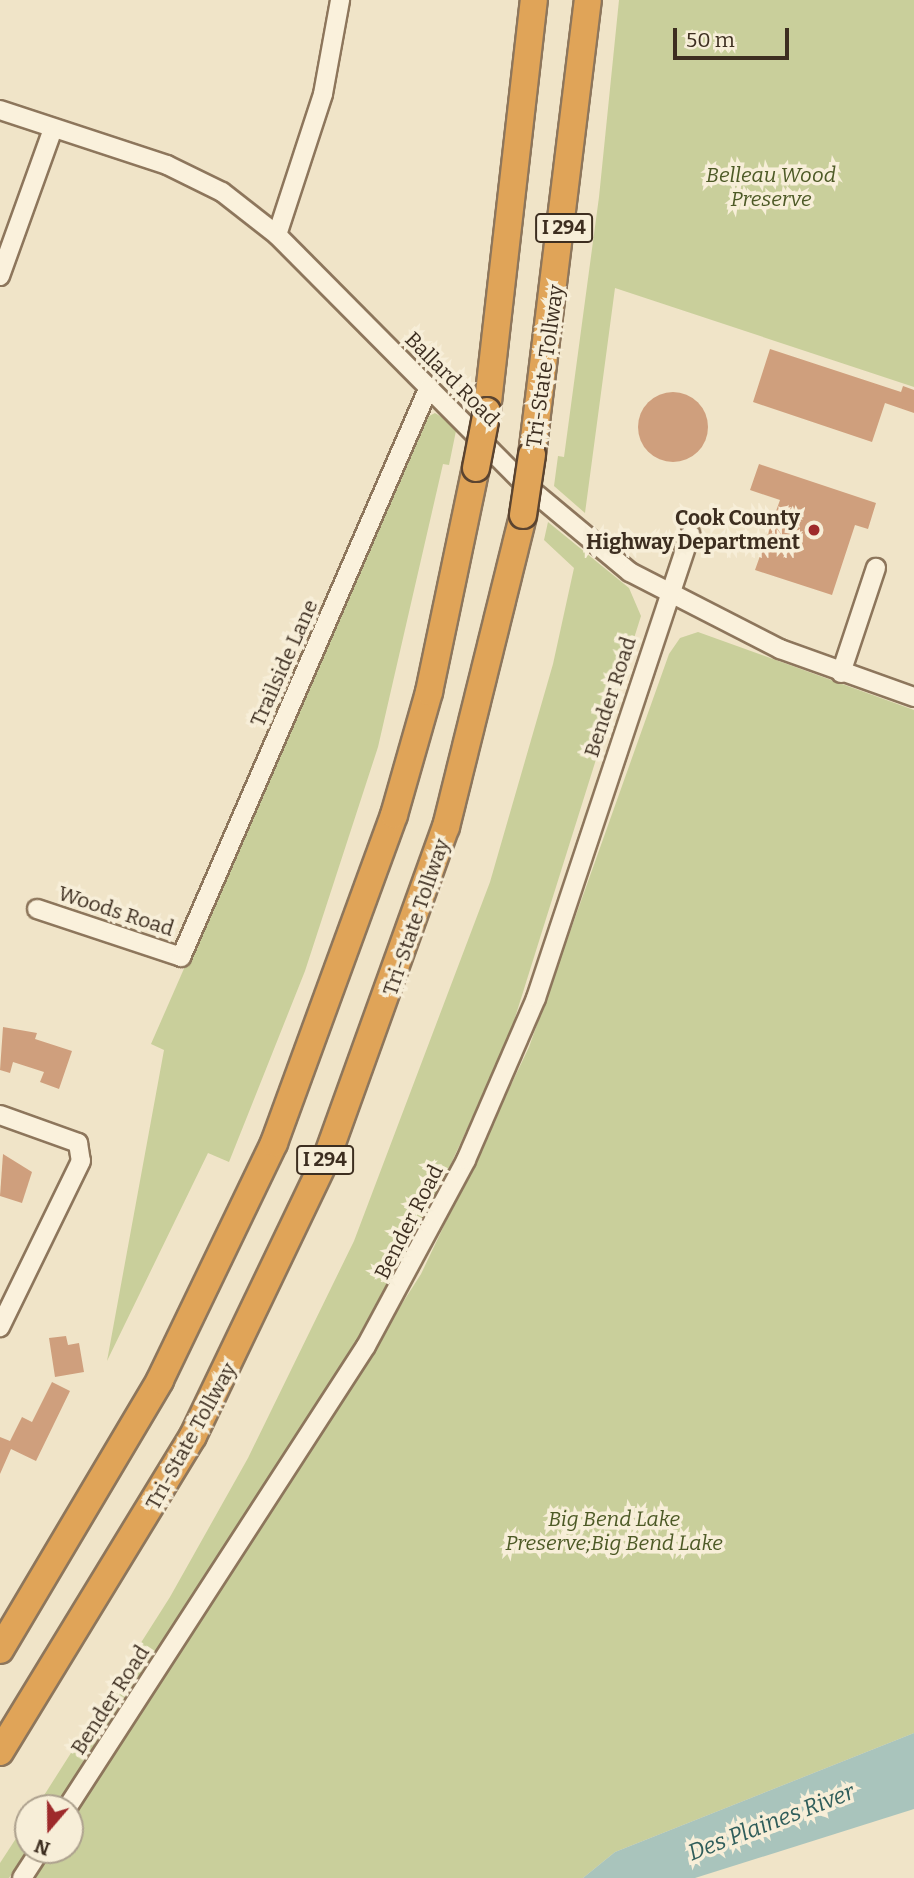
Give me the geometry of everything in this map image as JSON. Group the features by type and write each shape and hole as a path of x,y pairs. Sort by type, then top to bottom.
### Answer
{"highway":[{"name":"I 294","path":"0,1650 160,1380 274,1143 394,815 429,692 487,411 534,0"},
{"name":"Tri-State Tollway","path":"0,1752 193,1436 338,1129 446,827 523,515 588,0"}],"street":[{"path":"276,235 323,94 340,0"},
{"name":"Ballard Road","path":"0,110 167,165 222,192 276,235 534,492 668,597 841,673 914,697"},
{"path":"0,276 53,129"},
{"name":"Trailside Lane","path":"181,957 429,387"},
{"name":"Bender Road","path":"76,1794 409,1275 536,998 690,534"},
{"path":"841,673 876,568"},
{"name":"Woods Road","path":"37,909 181,957"},
{"path":"0,1115 78,1143 80,1161 0,1327"}],"green space":[{"name":"Belleau Wood Preserve","path":"619,0 914,0 914,387 615,288 585,513 554,486 558,456 564,457 599,197"},
{"path":"435,413 457,426 449,465 443,464 378,747 305,971 229,1162 208,1153 107,1361 164,1050 151,1044 425,418"},
{"path":"548,522 629,588 641,616 508,1040 420,1231 361,1335 63,1794 45,1794 170,1597 248,1458 354,1241 490,882 553,664 574,568 544,540"},
{"name":"Big Bend Lake Preserve;Big Bend Lake","path":"698,632 914,710 914,1733 615,1852 583,1878 34,1878 43,1864 84,1864 84,1800 421,1274 529,1047 669,654 680,638"},
{"path":"14,1842 14,1864 18,1864 9,1878 0,1878 0,1863"}],"water":[{"name":"Des Plaines River","path":"914,1733 914,1809 695,1878 583,1878 615,1852"}],"building":[{"path":"770,349 901,392 903,386 914,390 914,413 885,403 872,442 753,402"},
{"path":"666,392 680,392 693,398 702,407 708,427 706,440 698,452 680,462 666,462 653,456 644,447 638,434 638,420 644,407 653,398"},
{"name":"Cook County Highway Department","path":"759,464 876,503 868,529 855,525 832,595 755,570 780,500 750,490"},
{"path":"3,1027 37,1033 35,1039 72,1051 59,1089 40,1082 44,1072 13,1062 10,1073 0,1070"},
{"path":"3,1154 32,1172 22,1203 0,1196"},
{"path":"66,1336 68,1345 79,1343 84,1372 55,1377 49,1338"},
{"path":"52,1382 70,1391 36,1461 11,1449 0,1474 0,1437 10,1441 22,1417 32,1422"}],"place":[{"name":"Cook County Highway Department","path":"814,530"}]}
